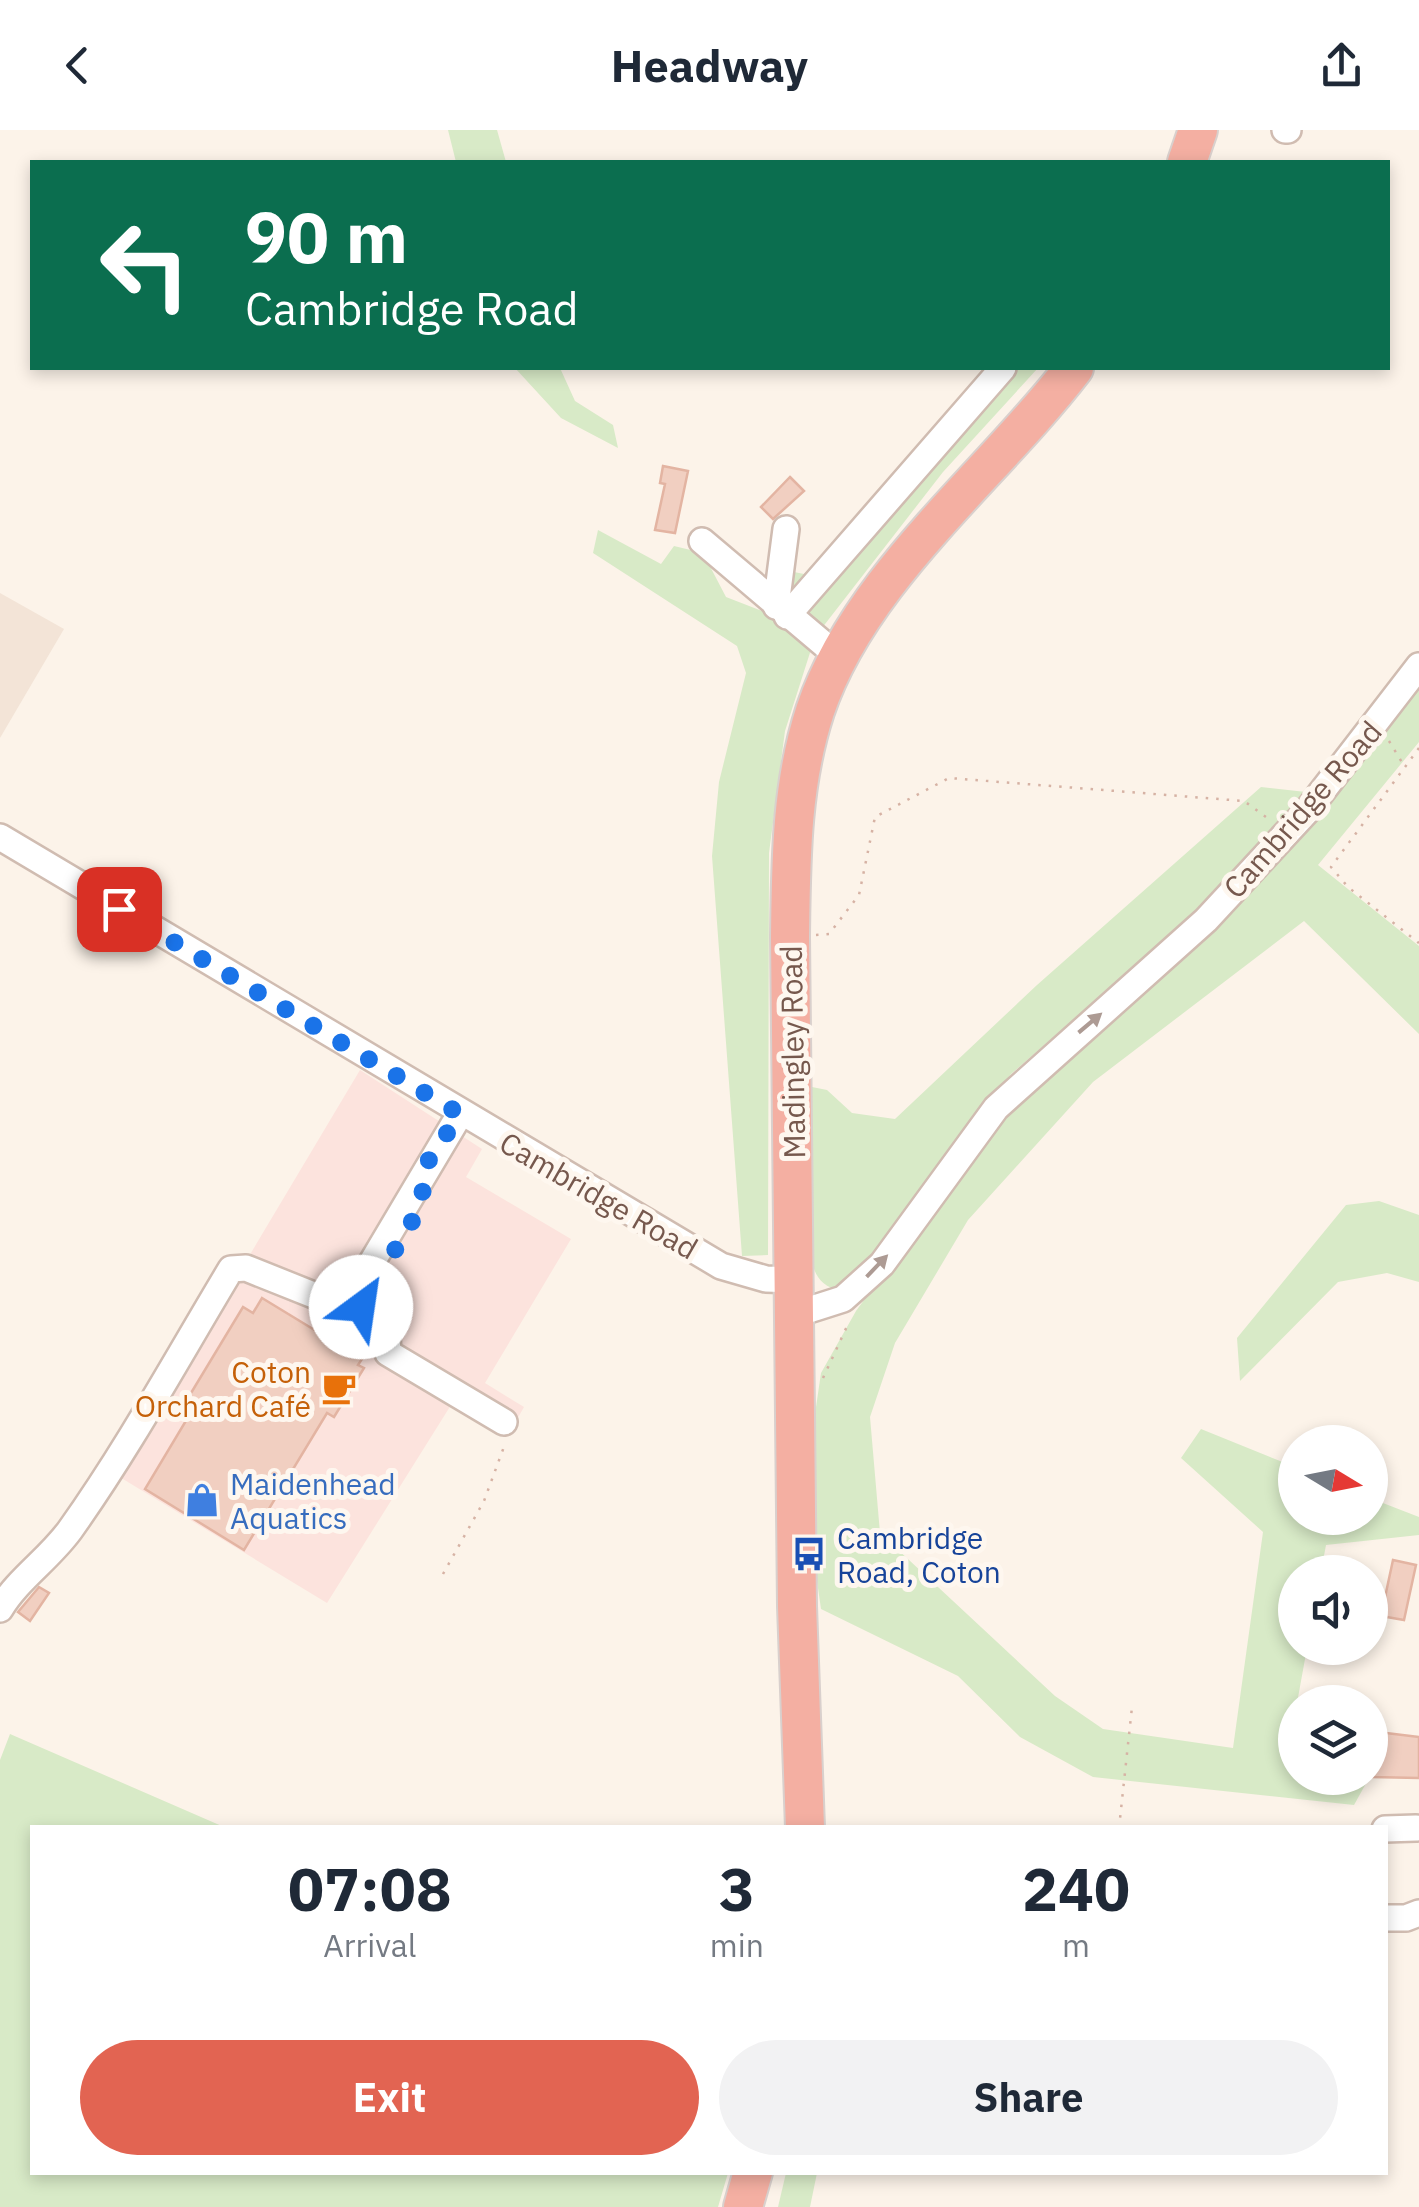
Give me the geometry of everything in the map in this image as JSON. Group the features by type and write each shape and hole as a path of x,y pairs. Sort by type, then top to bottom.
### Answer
{"highway":[{"path":"1188,160 1198,130"},
{"name":"Madingley Road","path":"806,1825 797,1606 790,936 792,828 802,759 816,710 839,657 894,578 1072,370"},
{"path":"743,2207 752,2175"}],"street":[{"path":"782,611 1001,370"},
{"path":"782,611 786,529"},
{"path":"702,541 839,657"},
{"name":"Cambridge Road","path":"0,838 721,1266 766,1278 795,1297 843,1299 882,1264 1022,1082 1206,920 1267,854 1419,666"},
{"path":"349,1303 420,1208 427,1163 460,1114"},
{"path":"0,1609 14,1585 32,1576 67,1534 110,1472 231,1269 246,1268 349,1303 387,1336 388,1353 504,1422"},
{"path":"1388,1829 1416,1828"},
{"path":"1388,1918 1419,1913"}],"path":[{"path":"1419,748 1331,866 1360,897 1419,943"},
{"path":"1400,758 1404,766"},
{"path":"790,936 828,934 859,895 875,817 948,778 1244,801 1287,832"},
{"path":"818,1390 836,1343 854,1313"},
{"path":"443,1574 498,1467 506,1442 504,1422"},
{"path":"1119,1825 1132,1707"}],"shaded area":[{"path":"0,593 64,629 0,738"},
{"path":"360,1070 482,1149 466,1177 571,1239 485,1383 524,1407 507,1437 451,1405 327,1603 118,1476"}],"green space":[{"path":"448,130 497,130 505,160 456,160"},
{"path":"517,370 561,370 575,401 613,425 618,448 561,418"},
{"path":"990,370 1036,370 943,472 815,637 785,731 769,853 768,1255 742,1256 712,856 719,782 746,673 737,646 593,553 598,530 661,564 674,546 703,553 726,597 767,613 784,570 804,574"},
{"path":"1419,679 1419,742 1318,865 1419,946 1419,1034 1304,921 1093,1082 968,1220 895,1343 870,1417 880,1533 1055,1696 1103,1729 1233,1748 1263,1532 1181,1458 1201,1429 1278,1460 1278,1535 1388,1535 1388,1505 1419,1517 1419,1535 1326,1545 1324,1555 1278,1555 1278,1665 1304,1665 1300,1685 1278,1685 1278,1795 1360,1795 1354,1805 1093,1777 1020,1737 958,1676 821,1609 812,1546 810,1448 821,1373 856,1311 1019,1087 1296,844"},
{"path":"1261,787 1315,793 1166,939 1011,1074 864,1268 841,1291 822,1282 810,1252 807,1086 827,1090 852,1113 895,1119 1037,985"},
{"path":"1379,1201 1419,1215 1419,1282 1387,1273 1338,1282 1240,1381 1237,1338 1346,1205"},
{"path":"10,1734 219,1825 30,1825 30,2175 727,2175 718,2207 0,2207 0,1760"},
{"path":"786,2175 817,2175 810,2207 778,2207"}],"building":[{"path":"663,466 688,471 675,533 655,530 665,484 660,483"},
{"path":"790,477 804,491 773,519 761,507"},
{"path":"262,1298 362,1359 358,1365 364,1368 334,1417 327,1413 244,1550 145,1489 196,1404 188,1398 243,1307 253,1313"},
{"path":"1393,1560 1416,1565 1404,1620 1388,1617"},
{"path":"39,1587 49,1593 30,1621 18,1612"},
{"path":"1388,1733 1419,1737 1419,1778 1388,1777"}],"place":[{"name":"Coton Orchard Café","path":"339,1388"},
{"name":"Maidenhead Aquatics","path":"202,1500"},
{"name":"Cambridge Road, Coton","path":"809,1554"}],"route":[{"path":"119,909 460,1114 427,1163 420,1208 361,1307"}]}
